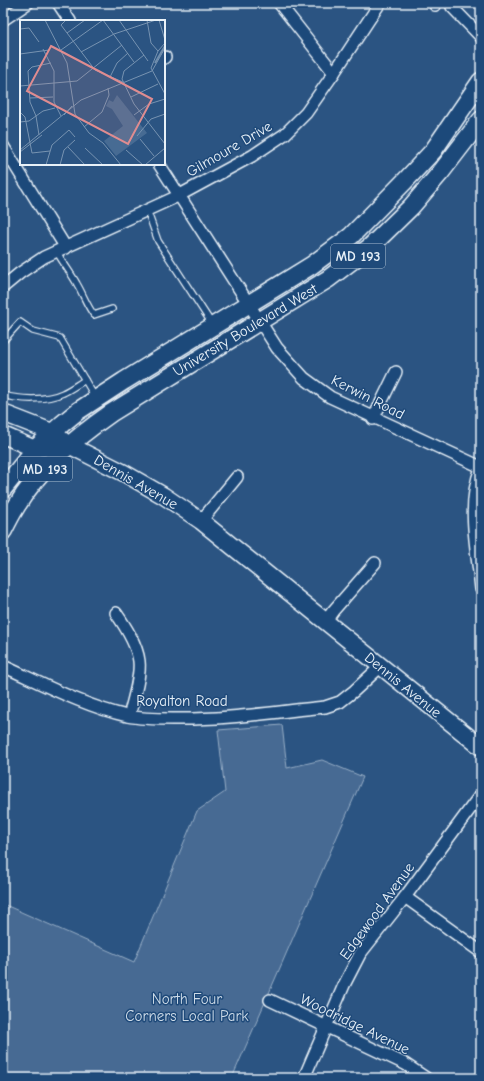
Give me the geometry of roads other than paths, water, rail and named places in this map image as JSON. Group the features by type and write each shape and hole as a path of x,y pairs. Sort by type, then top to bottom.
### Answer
{"main road":[{"name":"University Boulevard West","path":"5,482 52,432 78,411 312,264 351,236 432,151 479,88"},
{"name":"University Boulevard West","path":"3,531 15,507 43,470 69,445 110,412 328,279 370,247 410,207 441,172 481,120"}],"street":[{"path":"3,20 28,3"},
{"path":"58,3 69,20"},
{"path":"279,3 334,73"},
{"name":"Gilmoure Drive","path":"3,287 20,273 44,257 178,196 252,156 285,134 306,113 380,3"},
{"path":"452,7 481,37"},
{"path":"3,146 61,250"},
{"name":"Kerwin Road","path":"160,165 178,196 277,348 304,378 330,398 481,468"},
{"path":"374,419 396,372"},
{"name":"Dennis Avenue","path":"3,413 52,432 69,445 164,496 202,521 380,667 481,747"},
{"path":"3,435 35,449 69,445"},
{"path":"481,468 476,480 473,518 481,589"},
{"path":"202,521 237,477"},
{"path":"325,622 375,563"},
{"path":"116,613 131,637 139,661 137,685 129,716"},
{"name":"Royalton Road","path":"3,666 69,696 103,709 129,716 158,719 198,719 325,707 340,702 380,667"},
{"name":"Edgewood Avenue","path":"304,1078 344,985 360,954 405,897 481,794"},
{"path":"405,897 481,952"},
{"name":"Woodridge Avenue","path":"270,1000 405,1064 426,1078"}],"lane":[{"path":"147,210 158,241 213,326"},
{"path":"61,250 89,309 94,315 112,309"},
{"path":"3,341 20,322 33,331 60,338 96,399"},
{"path":"3,395 14,398 30,399 48,397 62,394 85,380"}],"park label":[{"name":"North Four Corners Local Park","path":"187,1008"}]}
